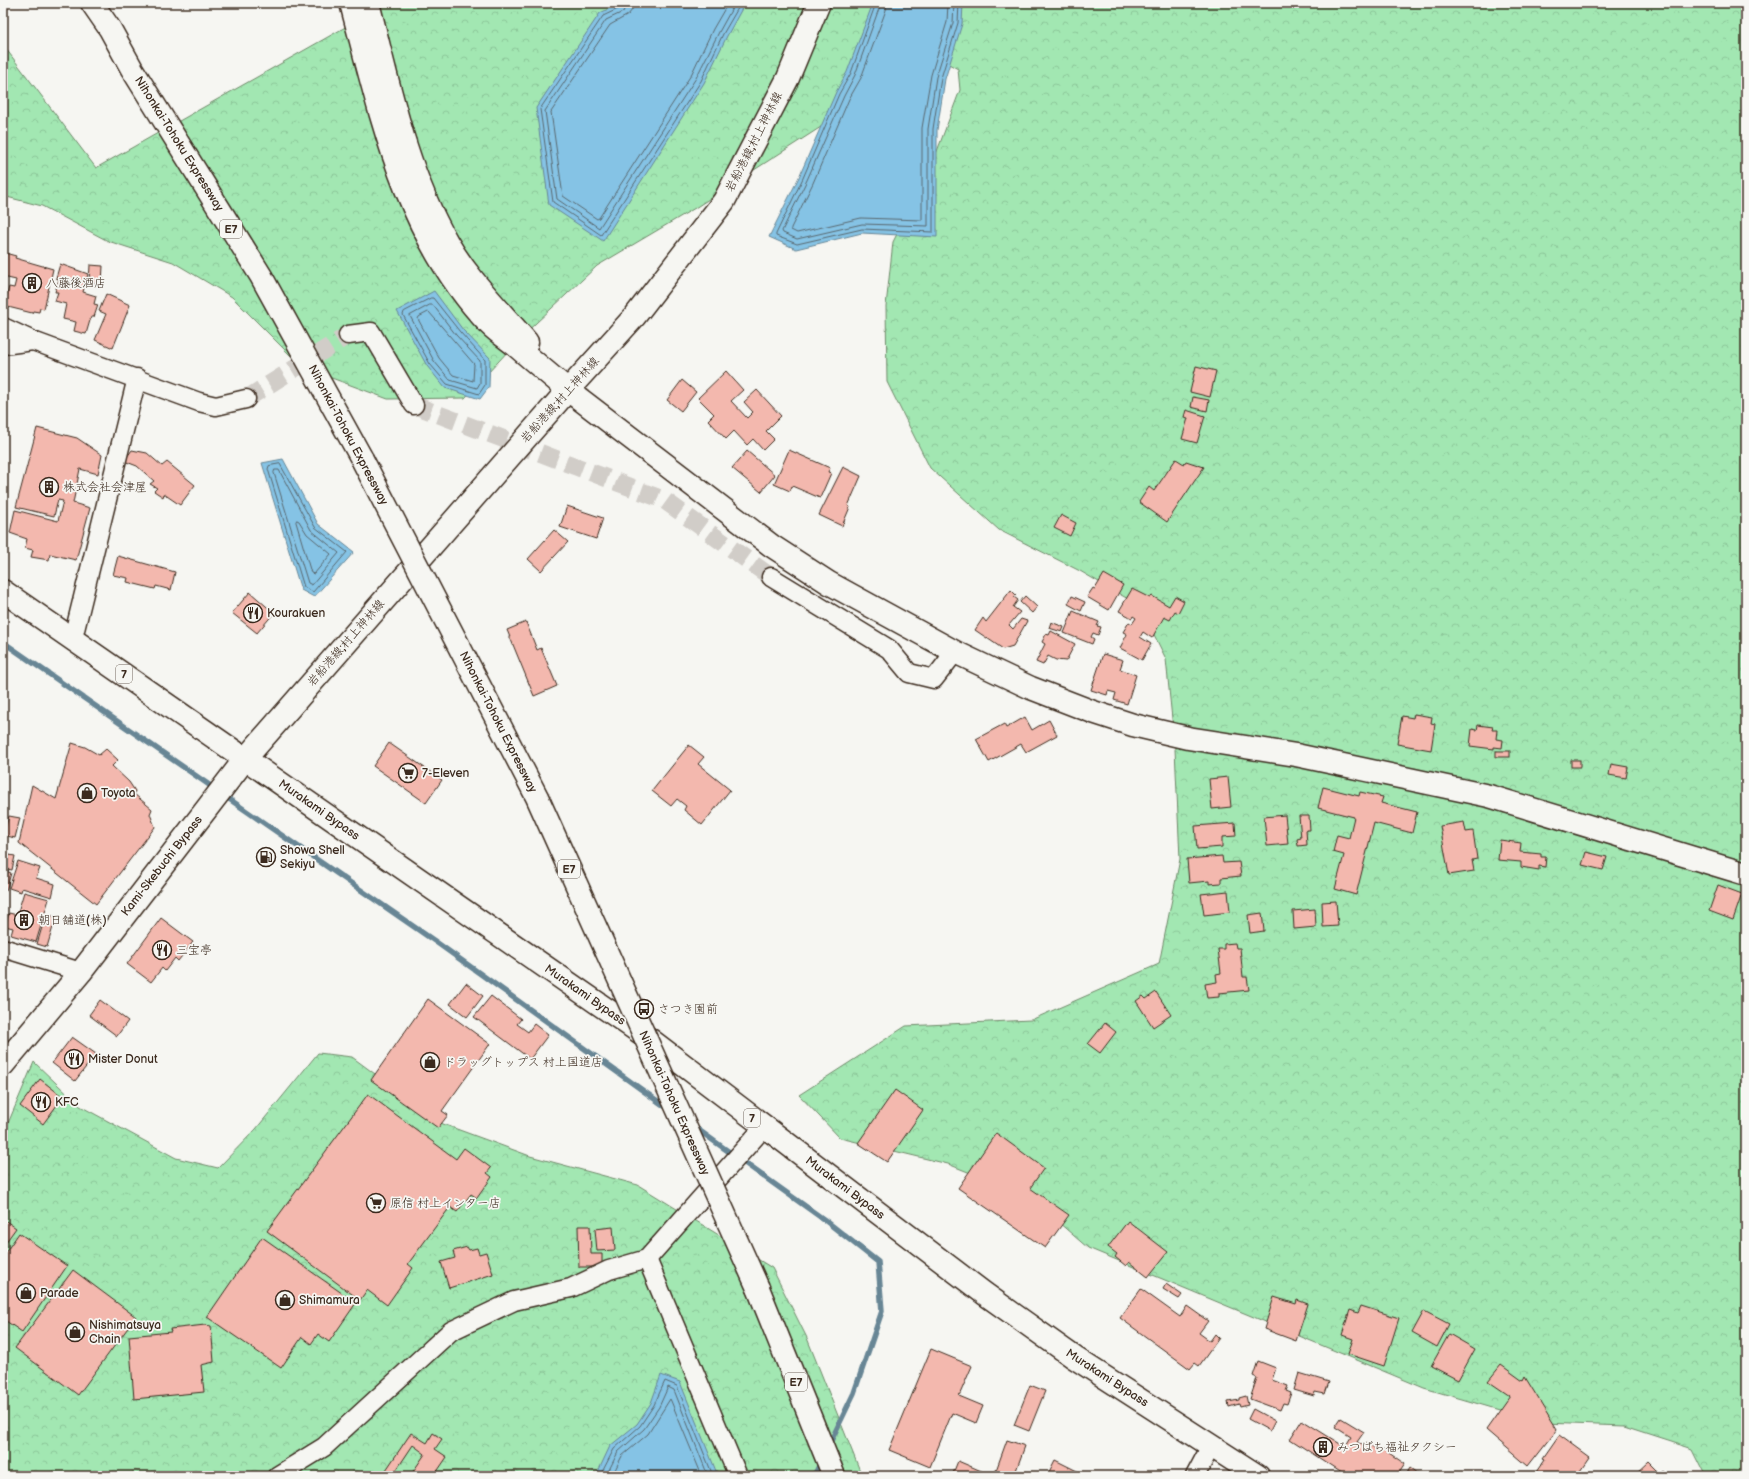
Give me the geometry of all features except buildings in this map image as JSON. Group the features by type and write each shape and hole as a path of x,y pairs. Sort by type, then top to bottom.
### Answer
{"main road":[{"path":"83,3 132,69"},
{"name":"Nihonkai-Tohoku Expressway","path":"92,3 110,29 132,69 261,276 362,459 536,797 758,1288 834,1476"},
{"path":"96,3 110,29"},
{"path":"351,3 386,138 410,200 433,249 460,290 490,324 568,390 772,546 829,583 955,652 1031,688 1093,712 1133,725 1188,738 1296,755 1489,796 1746,874"},
{"path":"368,3 401,129 422,191 447,242 474,282 568,390"},
{"name":"岩船港線;村上神林線","path":"245,759 568,390 635,316 724,201 788,78 819,3"},
{"name":"Murakami Bypass","path":"3,591 74,638 245,759 648,1038 985,1294 1069,1354 1258,1476"},
{"name":"Kami-Skebuchi Bypass","path":"3,1065 81,972 245,759"}],"street":[{"path":"3,327 32,340 198,402 216,406 246,399"},
{"path":"348,335 371,332 414,405"},
{"path":"3,345 32,340"},
{"path":"74,638 137,378"},
{"path":"771,577 889,648 909,673 934,679 955,652"},
{"path":"3,948 81,972"},
{"path":"277,1476 324,1447 451,1331 514,1301 570,1288 609,1270 647,1259 764,1127"},
{"path":"647,1259 738,1476"},
{"path":"1195,1476 1211,1446"}],"green space":[{"path":"388,3 1746,3 1746,1476 1706,1476 1692,1448 1624,1426 1544,1423 1424,1388 1088,1248 1028,1196 948,1164 840,1138 799,1095 906,1026 1031,1020 1159,964 1180,859 1175,749 1166,659 1140,606 1080,571 999,530 930,468 887,382 886,306 893,242 933,162 960,90 958,69 936,57 838,116 695,208 597,266 521,337 465,398 388,399 302,367 232,297 173,262 108,241 42,206 3,196 3,45 96,168"},
{"path":"318,1053 352,1057 443,1124 530,1156 638,1185 772,1268 807,1338 862,1476 3,1476 3,1135 34,1062 80,1106 176,1158 218,1168 256,1129"}],"water":[{"path":"621,3 745,3 704,83 603,241 549,205 536,108 600,13"},
{"path":"873,3 963,3 962,24 945,79 937,130 937,237 862,233 796,249 769,237 799,177 836,92 847,72"},
{"path":"434,291 463,330 490,358 489,387 480,399 445,388 427,366 397,311"},
{"path":"283,459 318,524 354,552 314,597 301,590 262,463"},
{"path":"661,1375 680,1382 718,1476 596,1476 610,1446 637,1424 651,1403"}],"waterway":[{"path":"3,642 215,789"},
{"path":"222,794 436,942 670,1110"},
{"path":"693,1126 826,1221 878,1262 882,1311 854,1393 828,1447"},
{"path":"811,1476 815,1474 821,1462"}],"tunnel":[{"path":"246,399 348,335"},
{"path":"414,405 664,500 771,577"}],"place":[{"name":"八藤後酒店","path":"32,283"},
{"name":"株式会社会津屋","path":"49,487"},
{"name":"Kourakuen","path":"253,613"},
{"name":"7-Eleven","path":"408,773"},
{"name":"Toyota","path":"87,793"},
{"name":"Showa Shell Sekiyu","path":"266,857"},
{"name":"朝日舗道(株)","path":"24,920"},
{"name":"三宝亭","path":"162,950"},
{"name":"さつき園前","path":"644,1009"},
{"name":"Mister Donut","path":"74,1059"},
{"name":"ドラッグトップス 村上国道店","path":"430,1062"},
{"name":"KFC","path":"41,1102"},
{"name":"原信 村上インター店","path":"376,1203"},
{"name":"Parade","path":"26,1293"},
{"name":"Shimamura","path":"285,1300"},
{"name":"Nishimatsuya Chain","path":"75,1332"},
{"name":"みつばち福祉タクシー","path":"1323,1447"}]}
